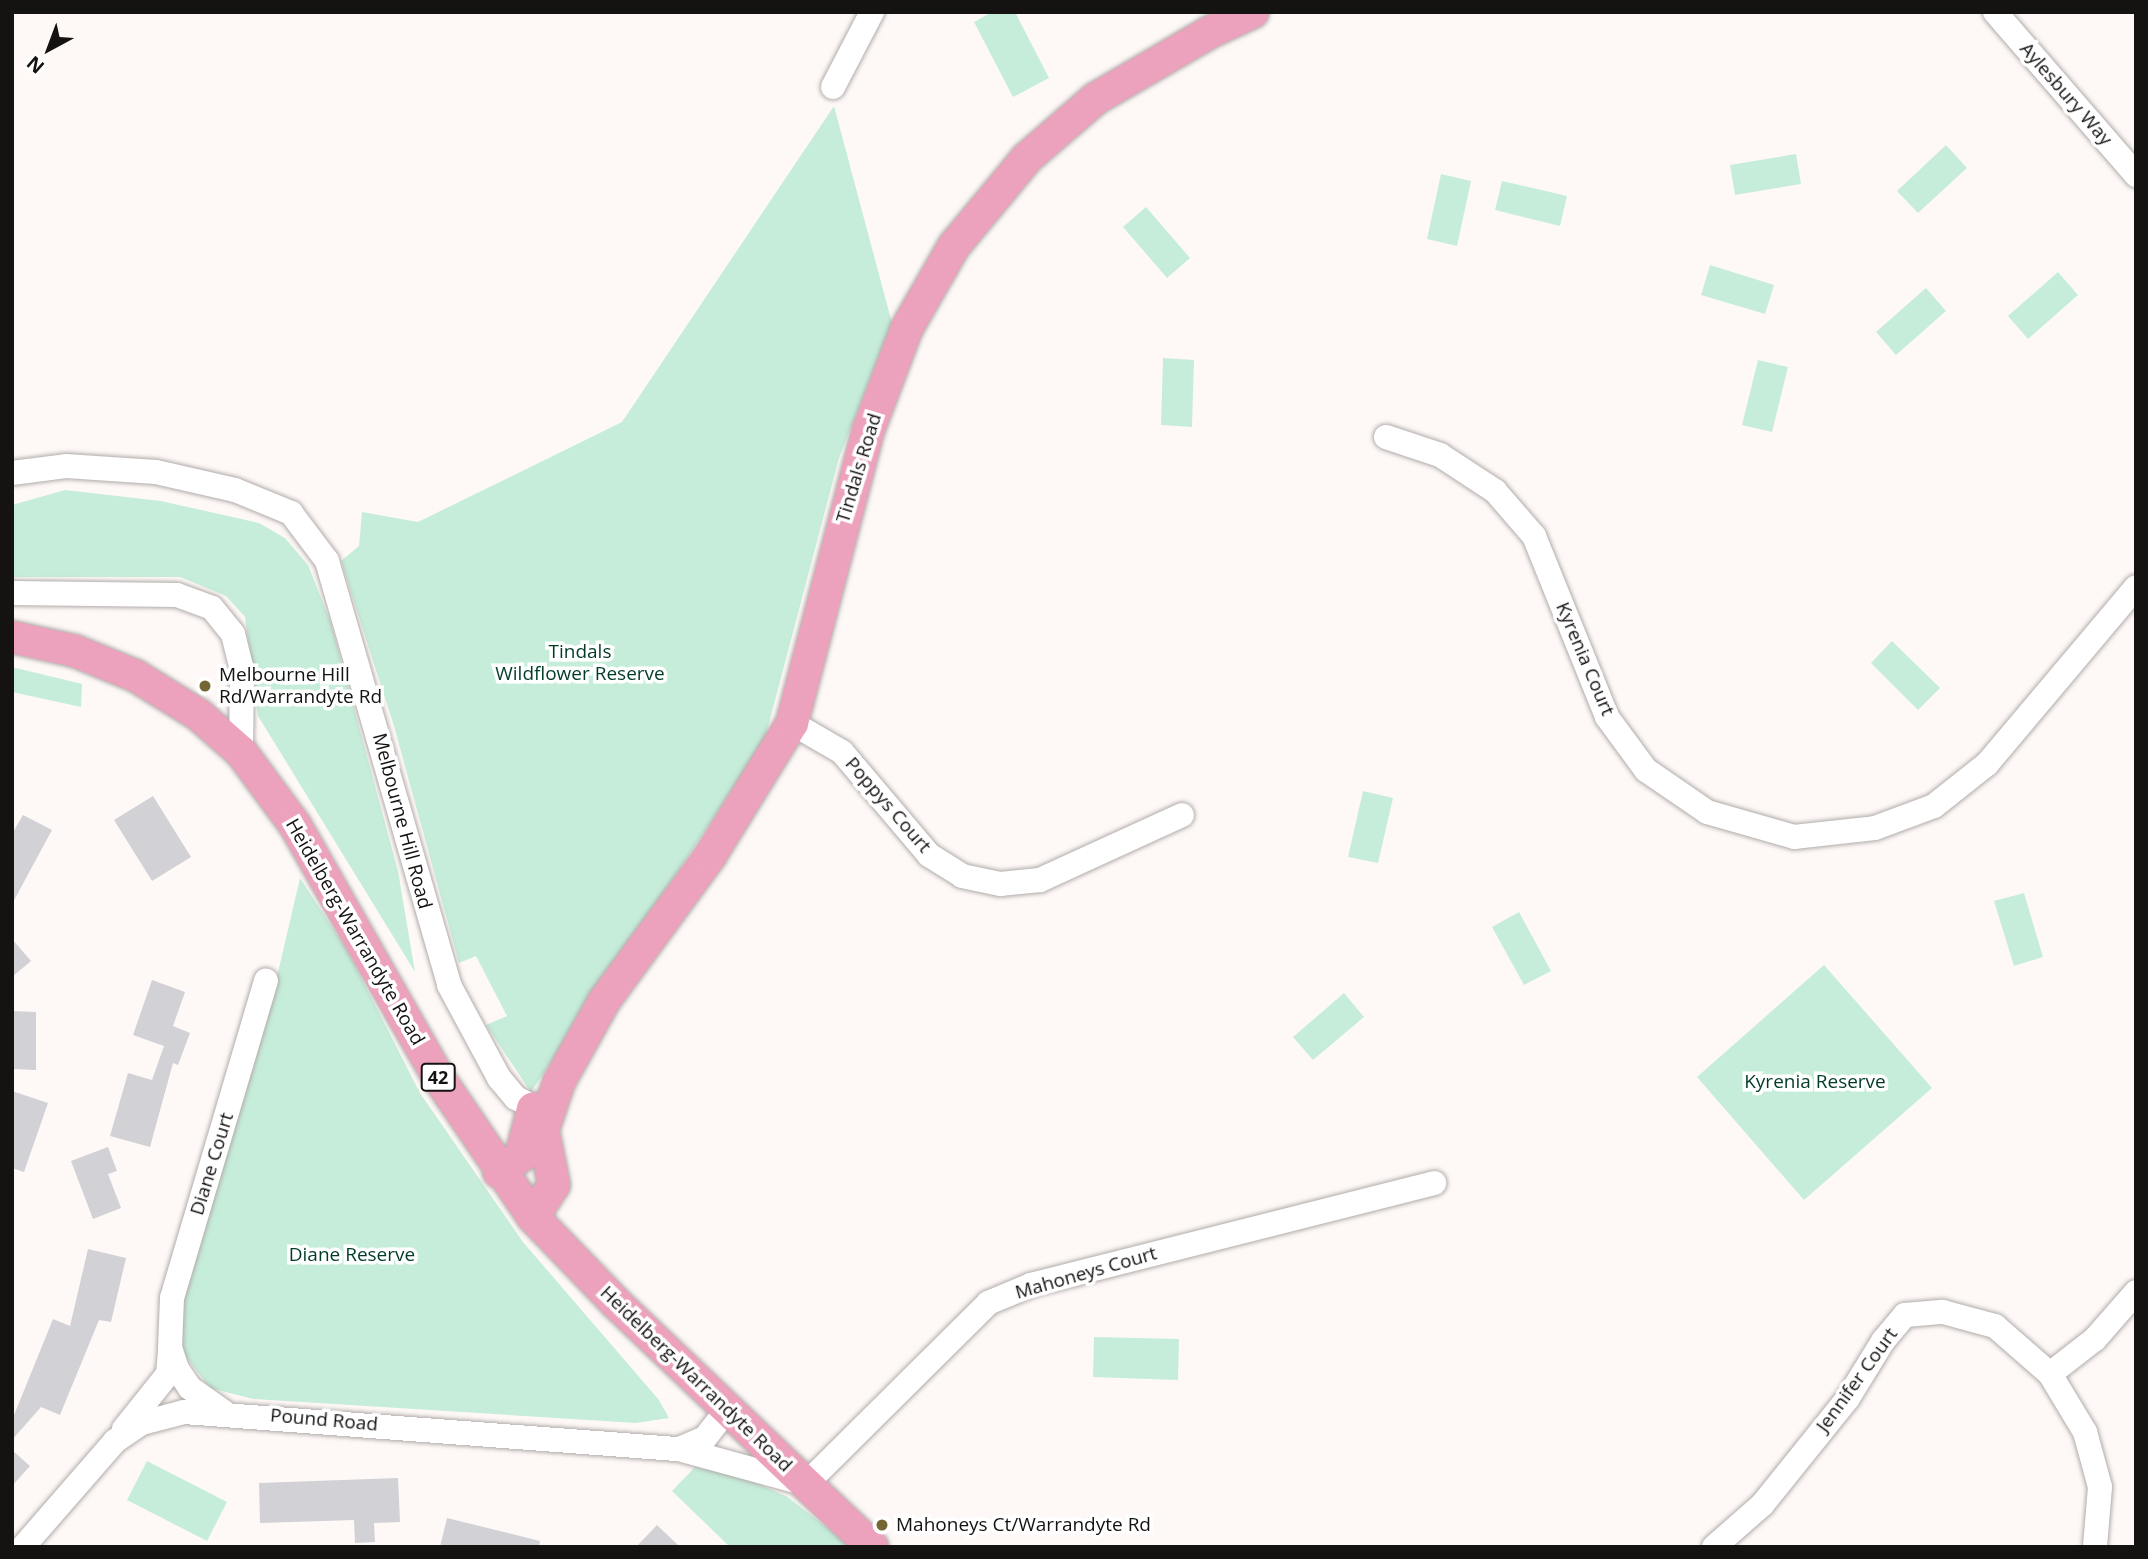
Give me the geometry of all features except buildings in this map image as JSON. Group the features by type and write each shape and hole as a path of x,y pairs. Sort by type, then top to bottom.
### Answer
{"main road":[{"name":"Tindals Road","path":"499,1172 521,1156 540,1110 590,1025 710,856 792,723 868,431 907,328 954,246 1027,158 1095,99 1252,12"},
{"name":"Heidelberg-Warrandyte Road","path":"12,637 75,651 136,676 200,715 241,752 296,825 434,1070 499,1172 533,1217 735,1418 872,1547"},
{"name":"Tindals Road","path":"533,1217 554,1185 543,1143 540,1110"}],"street":[{"path":"833,87 872,12"},
{"name":"Aylesbury Way","path":"1996,12 2136,175"},
{"name":"Kyrenia Court","path":"1386,438 1440,456 1495,491 1534,536 1607,717 1646,770 1707,812 1794,837 1875,828 1934,806 1987,764 2136,587"},
{"name":"Melbourne Hill Road","path":"12,473 66,466 156,472 235,490 291,513 327,561 449,985 499,1078 516,1098 540,1110"},
{"path":"12,593 177,595 212,608 233,634 242,669 241,752"},
{"name":"Poppys Court","path":"792,723 842,752 929,855 962,876 1000,884 1040,880 1182,815"},
{"name":"Diane Court","path":"115,1441 167,1374 174,1286 266,981"},
{"name":"Mahoneys Court","path":"806,1484 988,1303 1031,1285 1434,1184"},
{"path":"2050,1374 2095,1339 2136,1292"},
{"name":"Jennifer Court","path":"1714,1547 1762,1505 1848,1398 1883,1341 1905,1315 1943,1312 1994,1326 2050,1374 2085,1432 2100,1487 2095,1547"},
{"name":"Diane Court","path":"170,1348 184,1382 224,1412"},
{"name":"Pound Road","path":"23,1547 115,1441 157,1418 224,1412 691,1452 806,1484"},
{"path":"691,1452 721,1452 735,1418"}],"green space":[{"path":"992,12 1015,12 1049,78 1013,97 974,22"},
{"name":"Tindals Wildflower Reserve","path":"834,106 892,323 839,458 764,742 531,1092 486,1025 507,1016 476,956 459,963 394,726 341,561 359,546 362,512 418,522 622,422"},
{"path":"1946,145 1967,168 1918,213 1897,191"},
{"path":"1796,154 1801,184 1735,195 1730,165"},
{"path":"1441,174 1471,181 1457,246 1427,239"},
{"path":"1502,181 1567,196 1560,226 1495,210"},
{"path":"1146,207 1190,258 1167,278 1123,227"},
{"path":"1710,265 1774,285 1765,314 1701,295"},
{"path":"2058,272 2078,295 2028,339 2008,316"},
{"path":"1926,288 1946,311 1896,355 1876,332"},
{"path":"1163,358 1194,360 1192,427 1161,425"},
{"path":"1758,360 1788,367 1772,432 1742,425"},
{"path":"65,490 161,501 259,523 285,538 308,565 331,623 398,871 415,972 258,716 245,617 226,596 180,577 12,577 12,505"},
{"path":"1892,641 1940,688 1918,710 1871,663"},
{"path":"12,667 82,684 81,707 12,692"},
{"path":"1363,791 1393,798 1378,863 1348,857"},
{"name":"Diane Reserve","path":"300,878 348,952 420,1093 523,1242 659,1400 669,1418 636,1423 253,1399 210,1388 183,1353 183,1297 266,1024"},
{"path":"2024,893 2043,957 2014,966 1994,901"},
{"path":"1519,912 1551,971 1524,985 1492,927"},
{"name":"Kyrenia Reserve","path":"1824,965 1932,1088 1804,1200 1697,1077"},
{"path":"1344,993 1364,1017 1313,1060 1293,1037"},
{"path":"1094,1337 1179,1339 1178,1380 1093,1377"},
{"path":"147,1461 227,1502 207,1541 127,1500"},
{"path":"695,1467 744,1478 786,1496 852,1547 730,1547 672,1491"}],"place":[{"name":"Melbourne Hill Rd/Warrandyte Rd","path":"205,686"},
{"name":"Mahoneys Ct/Warrandyte Rd","path":"882,1525"}]}
